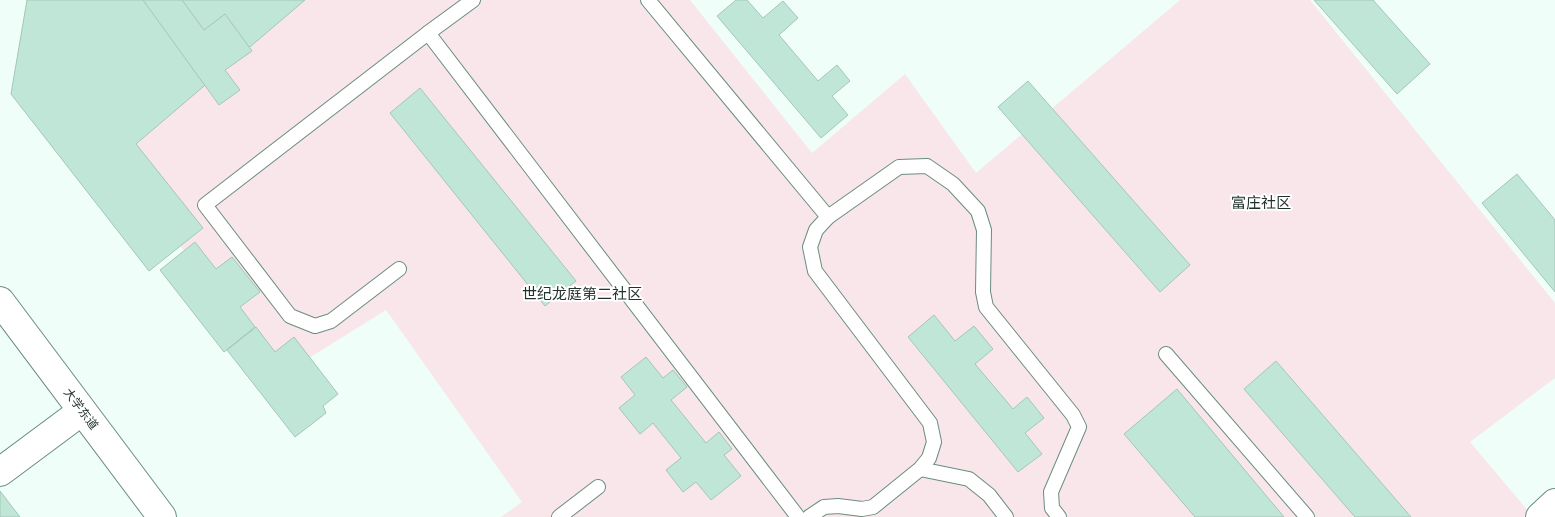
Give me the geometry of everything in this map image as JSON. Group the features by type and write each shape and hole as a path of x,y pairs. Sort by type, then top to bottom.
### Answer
{"street":[{"name":"大学东道","path":"0,302 162,517"},
{"path":"0,472 82,411"},
{"path":"1540,517 1555,503"}],"lane":[{"path":"399,269 331,321 315,326 290,316 205,205 428,32 473,0"},
{"path":"648,0 828,216"},
{"path":"428,32 798,517"},
{"path":"809,517 824,507 838,506 862,509 873,507 920,469 929,458 934,442 930,423 815,271 810,247 816,230 828,216 899,166 927,166 952,184 978,212 984,230 983,292 986,307 1073,414 1079,427 1052,492 1052,508 1059,517"},
{"path":"1166,354 1307,517"},
{"path":"920,469 969,479 989,495 1006,517"},
{"path":"559,517 598,487"}],"shaded area":[{"path":"160,0 690,0 812,153 905,74 976,173 1180,0 1310,0 1555,303 1555,378 1470,442 1529,512 1524,517 501,517 522,502 386,310 269,383 111,138"}],"building":[{"path":"27,0 305,0 136,144 203,228 149,271 11,94"},
{"path":"143,0 182,0 204,30 225,14 252,51 225,70 240,90 219,105"},
{"path":"736,0 747,0 763,18 783,1 798,18 779,35 818,81 837,65 850,81 832,96 848,115 821,138 717,16"},
{"path":"1314,0 1373,0 1430,64 1397,94"},
{"path":"1028,81 1190,265 1160,292 998,107"},
{"path":"420,88 576,281 545,306 390,113"},
{"path":"1517,174 1555,220 1555,292 1482,203"},
{"path":"195,242 216,269 232,257 260,292 240,307 255,327 224,352 160,270"},
{"path":"934,315 955,341 974,326 993,349 975,364 1013,409 1027,397 1044,418 1025,433 1042,454 1018,472 908,337"},
{"path":"256,327 275,352 294,337 338,394 323,406 326,413 295,437 227,350"},
{"path":"646,357 663,378 673,370 687,387 671,400 706,443 719,432 732,449 724,455 741,476 711,500 696,482 683,492 666,470 681,458 653,423 640,434 619,408 635,395 621,377"},
{"path":"1276,361 1411,517 1355,517 1244,389"},
{"path":"1177,389 1284,517 1195,517 1124,434"},
{"path":"0,491 20,517 0,517"}],"district":[{"name":"富庄社区","path":"1261,203"},
{"name":"世纪龙庭第二社区","path":"582,294"}]}
